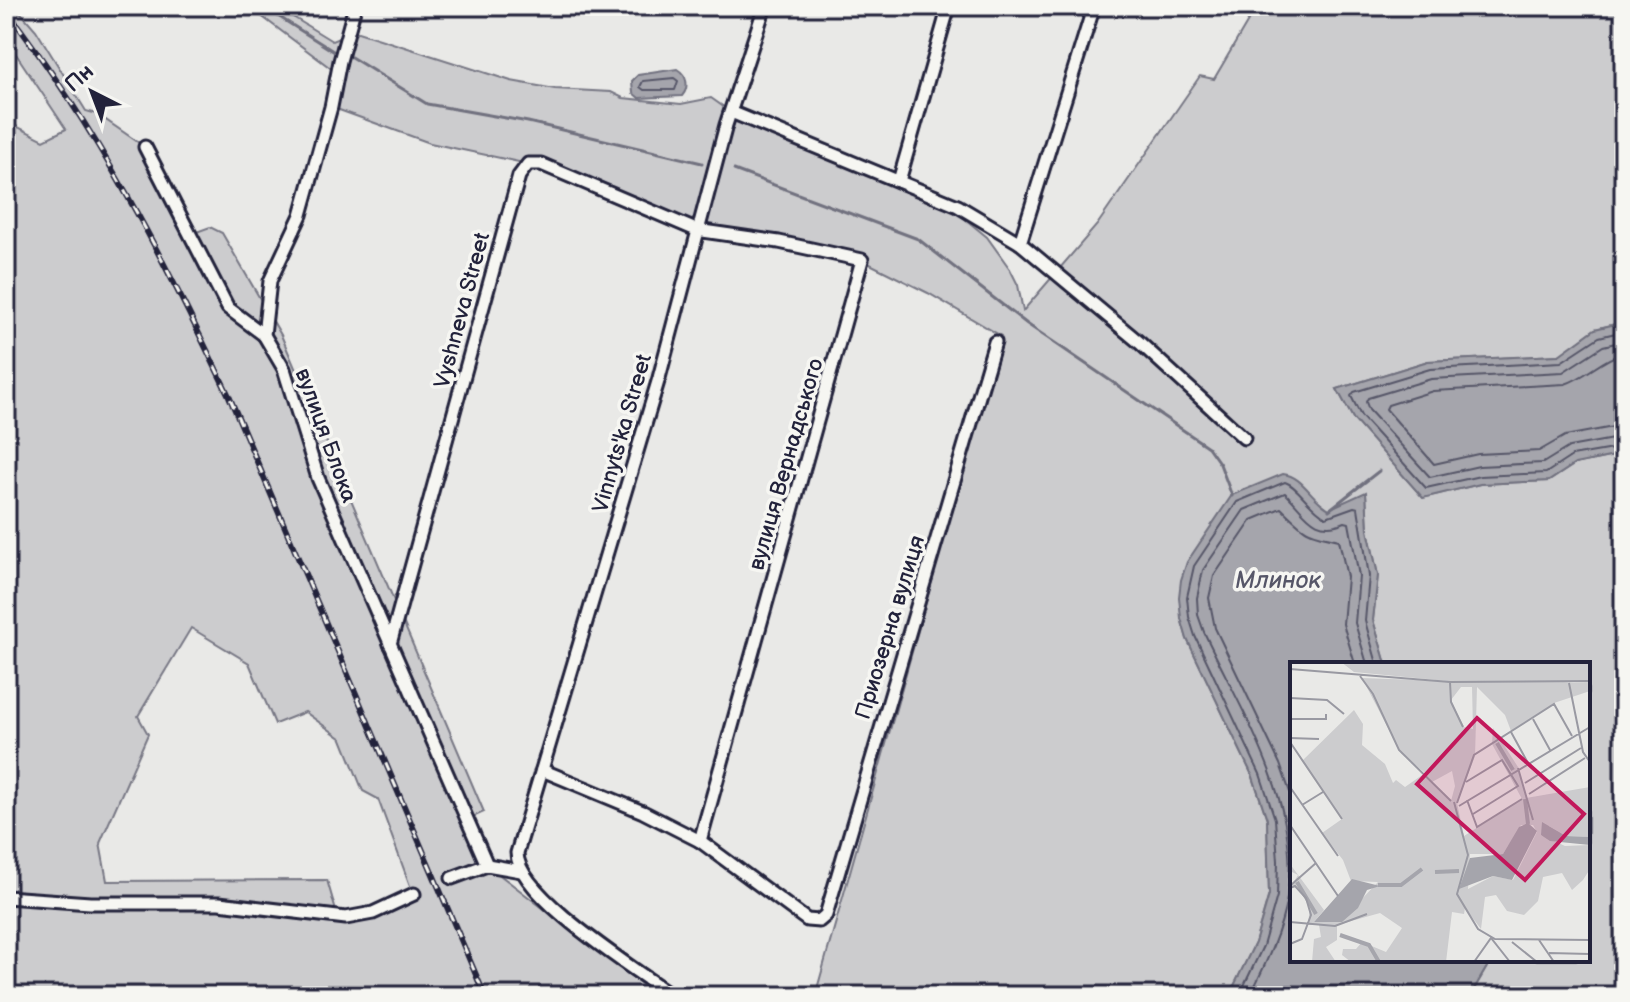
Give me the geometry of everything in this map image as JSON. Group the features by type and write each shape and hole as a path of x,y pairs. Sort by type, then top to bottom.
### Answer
{"street":[{"path":"264,335 270,281 301,215 355,6"},
{"name":"Vinnyts'ka Street","path":"521,871 517,853 659,378 696,230 765,6"},
{"path":"899,181 949,6"},
{"path":"1020,243 1094,6"},
{"path":"731,112 958,206 1020,243 1140,343 1244,438"},
{"path":"145,147 228,308 264,335"},
{"name":"Vyshneva Street","path":"390,644 519,176 528,164 541,164 696,230"},
{"name":"вулиця Вернадського","path":"696,230 779,242 862,260 700,841"},
{"name":"вулиця Блока","path":"264,335 284,369 318,478 487,865"},
{"name":"Приозерна вулиця","path":"700,841 807,920 819,921 826,915 995,342"},
{"path":"542,770 643,812 700,841"},
{"path":"452,878 487,865 521,871 554,909 672,996"},
{"path":"6,897 90,903 219,903 346,918 373,913 414,894"}],"shaded area":[{"path":"6,6 15,6 36,30 86,111 97,114 145,147 191,234 210,227 222,233 281,335 484,812 466,820 487,865 657,996 6,996 6,121 44,140 66,129 14,51 6,56","holes":["191,628 249,663 275,724 305,712 342,739 363,791 378,799 413,894 355,918 338,918 327,880 107,881 100,843 148,734 138,716"]},
{"path":"248,6 275,6 332,41 355,31 511,81 555,89 611,92 623,98 681,104 711,98 731,112 896,180 959,214 987,237 1010,269 1018,285 1023,311 1097,225 1200,76 1214,79 1257,6 1624,6 1624,322 1595,329 1560,355 1428,361 1337,389 1354,420 1423,498 1480,484 1549,481 1575,464 1624,454 1624,996 1470,996 1490,962 1590,962 1590,662 1385,662 1373,620 1378,575 1368,530 1366,493 1329,509 1308,493 1181,618 1187,639 1253,777 1267,819 1269,894 1255,943 1229,996 815,996 1001,336 928,293 862,260 696,230 528,164 430,143 331,107 337,73"}],"water":[{"path":"677,69 686,81 682,96 639,98 633,93 632,81 638,75"},
{"path":"1624,322 1624,454 1575,464 1549,481 1480,484 1423,498 1354,420 1337,389 1428,361 1559,355 1595,329"},
{"name":"Млинок","path":"1283,474 1302,483 1329,509 1366,492 1368,530 1378,575 1373,620 1385,662 1290,662 1290,962 1490,962 1470,996 1229,996 1255,943 1269,895 1267,819 1253,777 1187,639 1179,597 1187,562 1232,495"}],"waterway":[{"path":"262,6 333,51"},
{"path":"351,57 427,104 528,122 702,163"},
{"path":"734,170 918,239 1027,324 1208,447 1220,464 1232,496"},
{"path":"1329,510 1379,471"}],"railway":[{"path":"6,10 100,149 205,345 485,996"}]}
